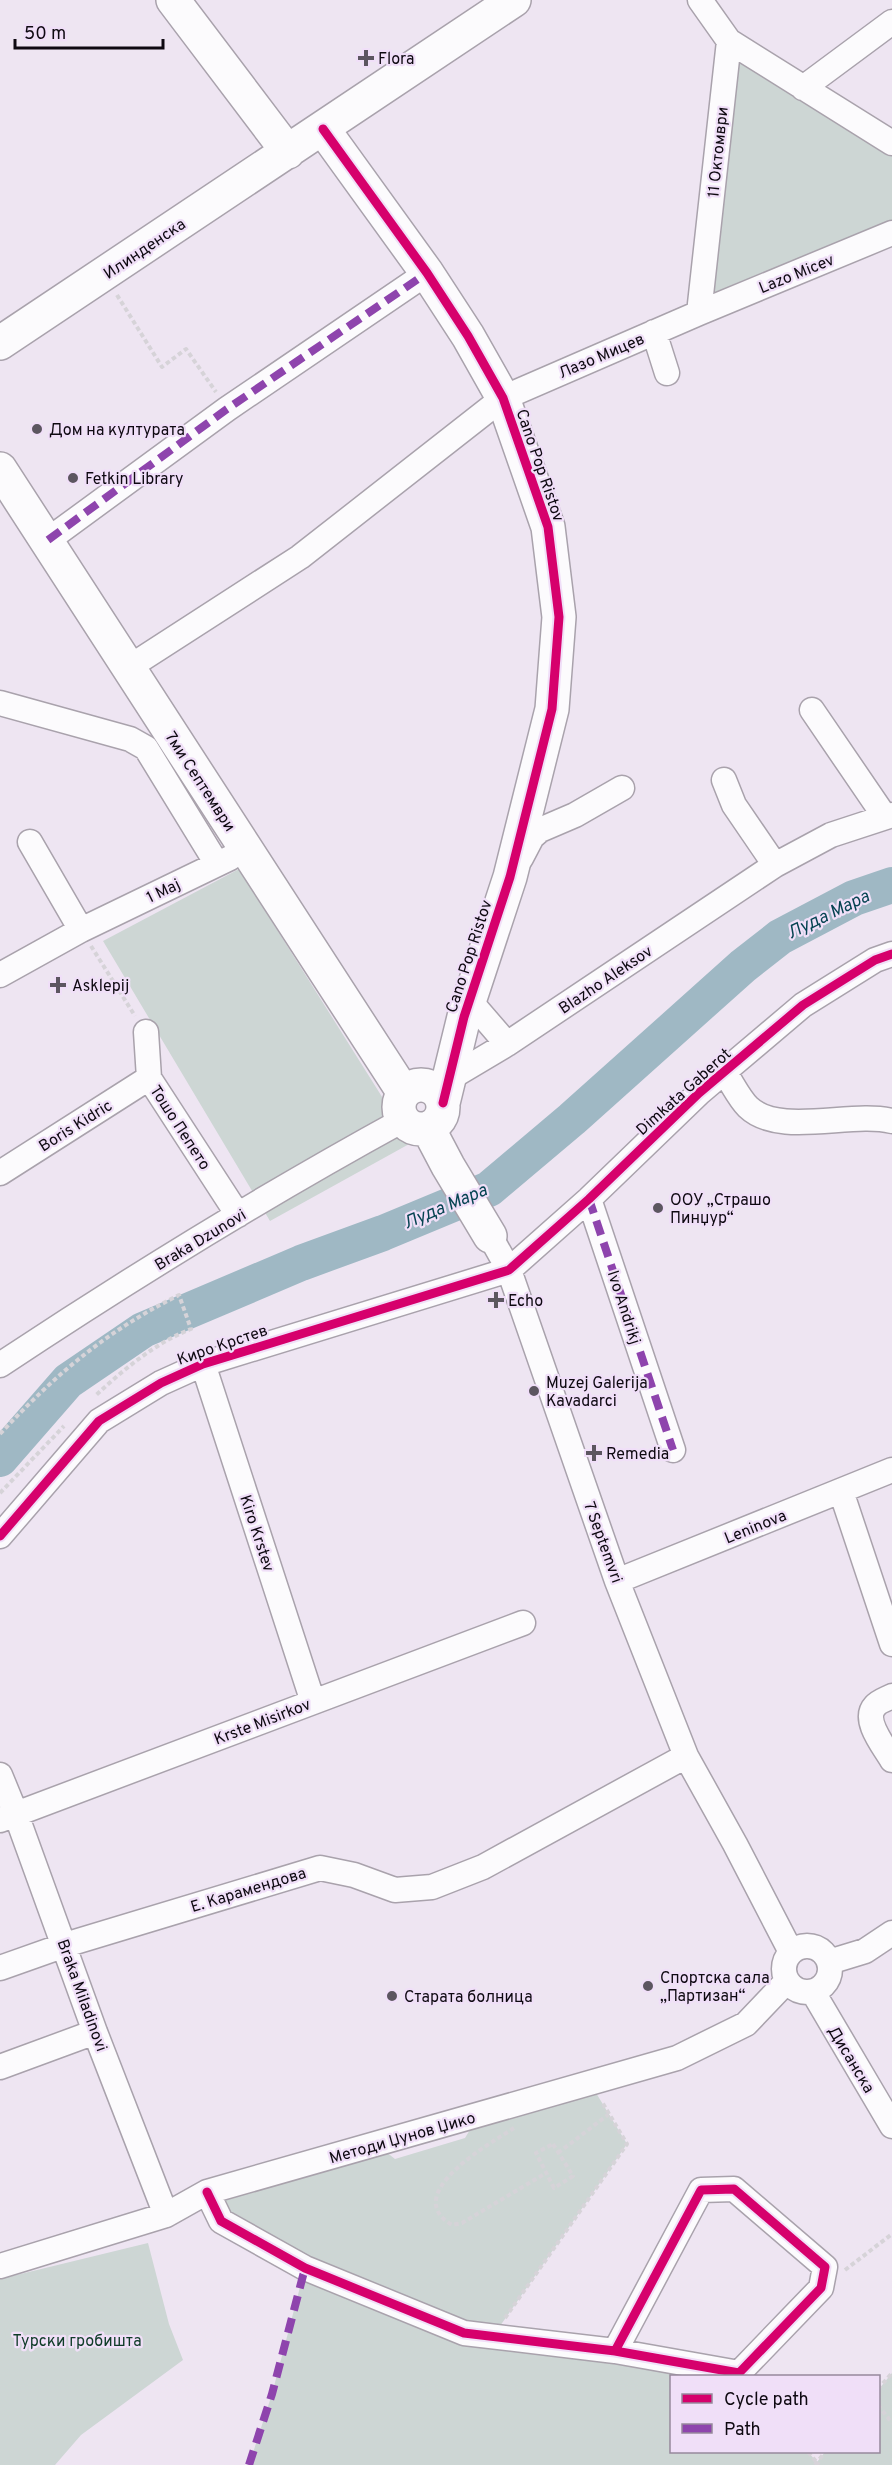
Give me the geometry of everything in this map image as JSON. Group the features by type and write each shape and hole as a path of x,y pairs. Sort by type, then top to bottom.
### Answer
{"street":[{"path":"173,0 288,152"},
{"path":"323,129 513,0"},
{"path":"700,0 729,41 892,143"},
{"path":"803,88 892,22"},
{"name":"11 Октомври","path":"699,313 729,41"},
{"name":"Илинденска","path":"0,343 323,129"},
{"name":"Cano Pop Ristov","path":"323,129 427,273 468,336 502,398 548,526 559,617 552,709 510,877 470,1001 426,1102"},
{"name":"Lazo Micev","path":"699,313 892,233"},
{"path":"48,540 227,409 427,273"},
{"name":"Лазо Мицев","path":"128,668 300,557 502,398 699,313"},
{"path":"654,332 667,373"},
{"name":"7ми Септември","path":"0,469 48,540 246,850 426,1102"},
{"path":"0,703 130,739 146,748 217,864"},
{"name":"Blazho Aleksov","path":"426,1102 507,1044 776,865 831,835 888,816 812,710"},
{"path":"724,780 734,805 776,865"},
{"path":"510,877 532,837 540,830 575,815 622,788"},
{"path":"30,842 81,930"},
{"name":"1 Maj","path":"0,975 81,930 246,850"},
{"name":"Dimkata Gaberot","path":"509,1270 589,1199 699,1093 803,1005 875,960 892,954"},
{"path":"470,1001 507,1044"},
{"name":"Тошо Пепето","path":"146,1032 149,1078 238,1215"},
{"path":"725,1073 747,1106 762,1118 777,1122 841,1119 892,1121"},
{"name":"Boris Kidric","path":"0,1173 149,1078"},
{"name":"7 Septemvri","path":"426,1102 448,1166 509,1270 618,1581 686,1756 791,1952"},
{"name":"Braka Dzunovi","path":"0,1365 71,1318 426,1102"},
{"name":"Ivo Andrikj","path":"589,1199 673,1450"},
{"name":"Киро Крстев","path":"0,1536 99,1421 161,1383 203,1364 509,1270"},
{"name":"Kiro Krstev","path":"203,1364 313,1702"},
{"name":"Leninova","path":"618,1581 892,1470"},
{"path":"841,1491 892,1644"},
{"name":"Krste Misirkov","path":"8,1817 523,1623"},
{"path":"892,1696 875,1704 870,1714 872,1724 892,1760"},
{"name":"Е. Карамендова","path":"0,1968 65,1945 320,1868 354,1875 395,1890 432,1887 483,1867 686,1756"},
{"name":"Braka Miladinovi","path":"0,1775 8,1817 65,1945 95,2032 166,2215"},
{"path":"829,1962 865,1951 892,1933"},
{"path":"805,1946 813,1946 820,1950 829,1962 829,1977 820,1989 813,1992 798,1990 787,1981 784,1966 791,1952 805,1946"},
{"name":"Методи Џунов Џико","path":"0,2266 166,2215 207,2192 677,2058 746,2024 787,1981"},
{"name":"Дисанска","path":"813,1992 892,2126"},
{"path":"0,2067 95,2032"},
{"path":"207,2192 221,2222 305,2268 464,2333 615,2351 739,2373 821,2288 825,2267 734,2189 701,2190 615,2351"}],"path":[{"path":"104,274 162,367 186,349 227,409"},
{"path":"81,930 146,1032"},
{"path":"0,1434 33,1398 71,1363 138,1316 179,1294 191,1329"},
{"path":"492,2336 627,2144 590,2083"},
{"path":"558,2153 609,2114"},
{"path":"519,2126 456,2166 442,2184 437,2201 438,2212 444,2221 452,2225 462,2223 546,2173"},
{"path":"553,2144 558,2153 573,2176 554,2188 536,2152 553,2144"},
{"path":"823,2278 838,2275 892,2234"},
{"path":"880,2388 892,2373"},
{"path":"880,2406 892,2423"}],"green space":[{"path":"729,41 892,143 892,233 699,313"},
{"path":"239,869 411,1143 270,1221 103,941"},
{"path":"590,2083 627,2144 493,2336 736,2375 670,2375 670,2453 809,2453 817,2462 824,2453 880,2453 880,2388 892,2373 892,2465 249,2465 272,2394 305,2268 221,2221 207,2192 376,2144 395,2159 465,2138 479,2115"},
{"name":"Турски гробишта","path":"148,2243 169,2324 183,2360 81,2435 55,2465 0,2465 0,2279"}],"waterway":[{"name":"Луда Мара","path":"0,1459 68,1381 143,1330 301,1263 383,1233 489,1189 572,1119 743,966 780,937 854,898 892,885"}],"marked path":[{"path":"48,540 227,409 427,273"},
{"path":"589,1199 673,1450"},
{"path":"249,2465 272,2394 305,2268"}],"cycle path":[{"path":"323,129 427,273 468,336 503,398 548,527 559,617 552,709 510,877 464,1017 443,1103"},
{"path":"0,1536 99,1421 161,1383 203,1364 509,1270 589,1199 699,1093 803,1005 875,960 892,954"},
{"path":"207,2192 221,2221 305,2268 464,2333 615,2351 739,2373 821,2288 825,2267 734,2189 701,2190 615,2351"}],"place":[{"name":"Flora","path":"366,58"},
{"name":"Дом на културата","path":"37,429"},
{"name":"Fetkin Library","path":"73,478"},
{"name":"Asklepij","path":"58,985"},
{"name":"ООУ „Страшо Пинџур“","path":"658,1208"},
{"name":"Echo","path":"496,1300"},
{"name":"Muzej Galerija Kavadarci","path":"534,1391"},
{"name":"Remedia","path":"594,1453"},
{"name":"Спортска сала „Партизан“","path":"648,1986"},
{"name":"Старата болница","path":"392,1996"}]}
